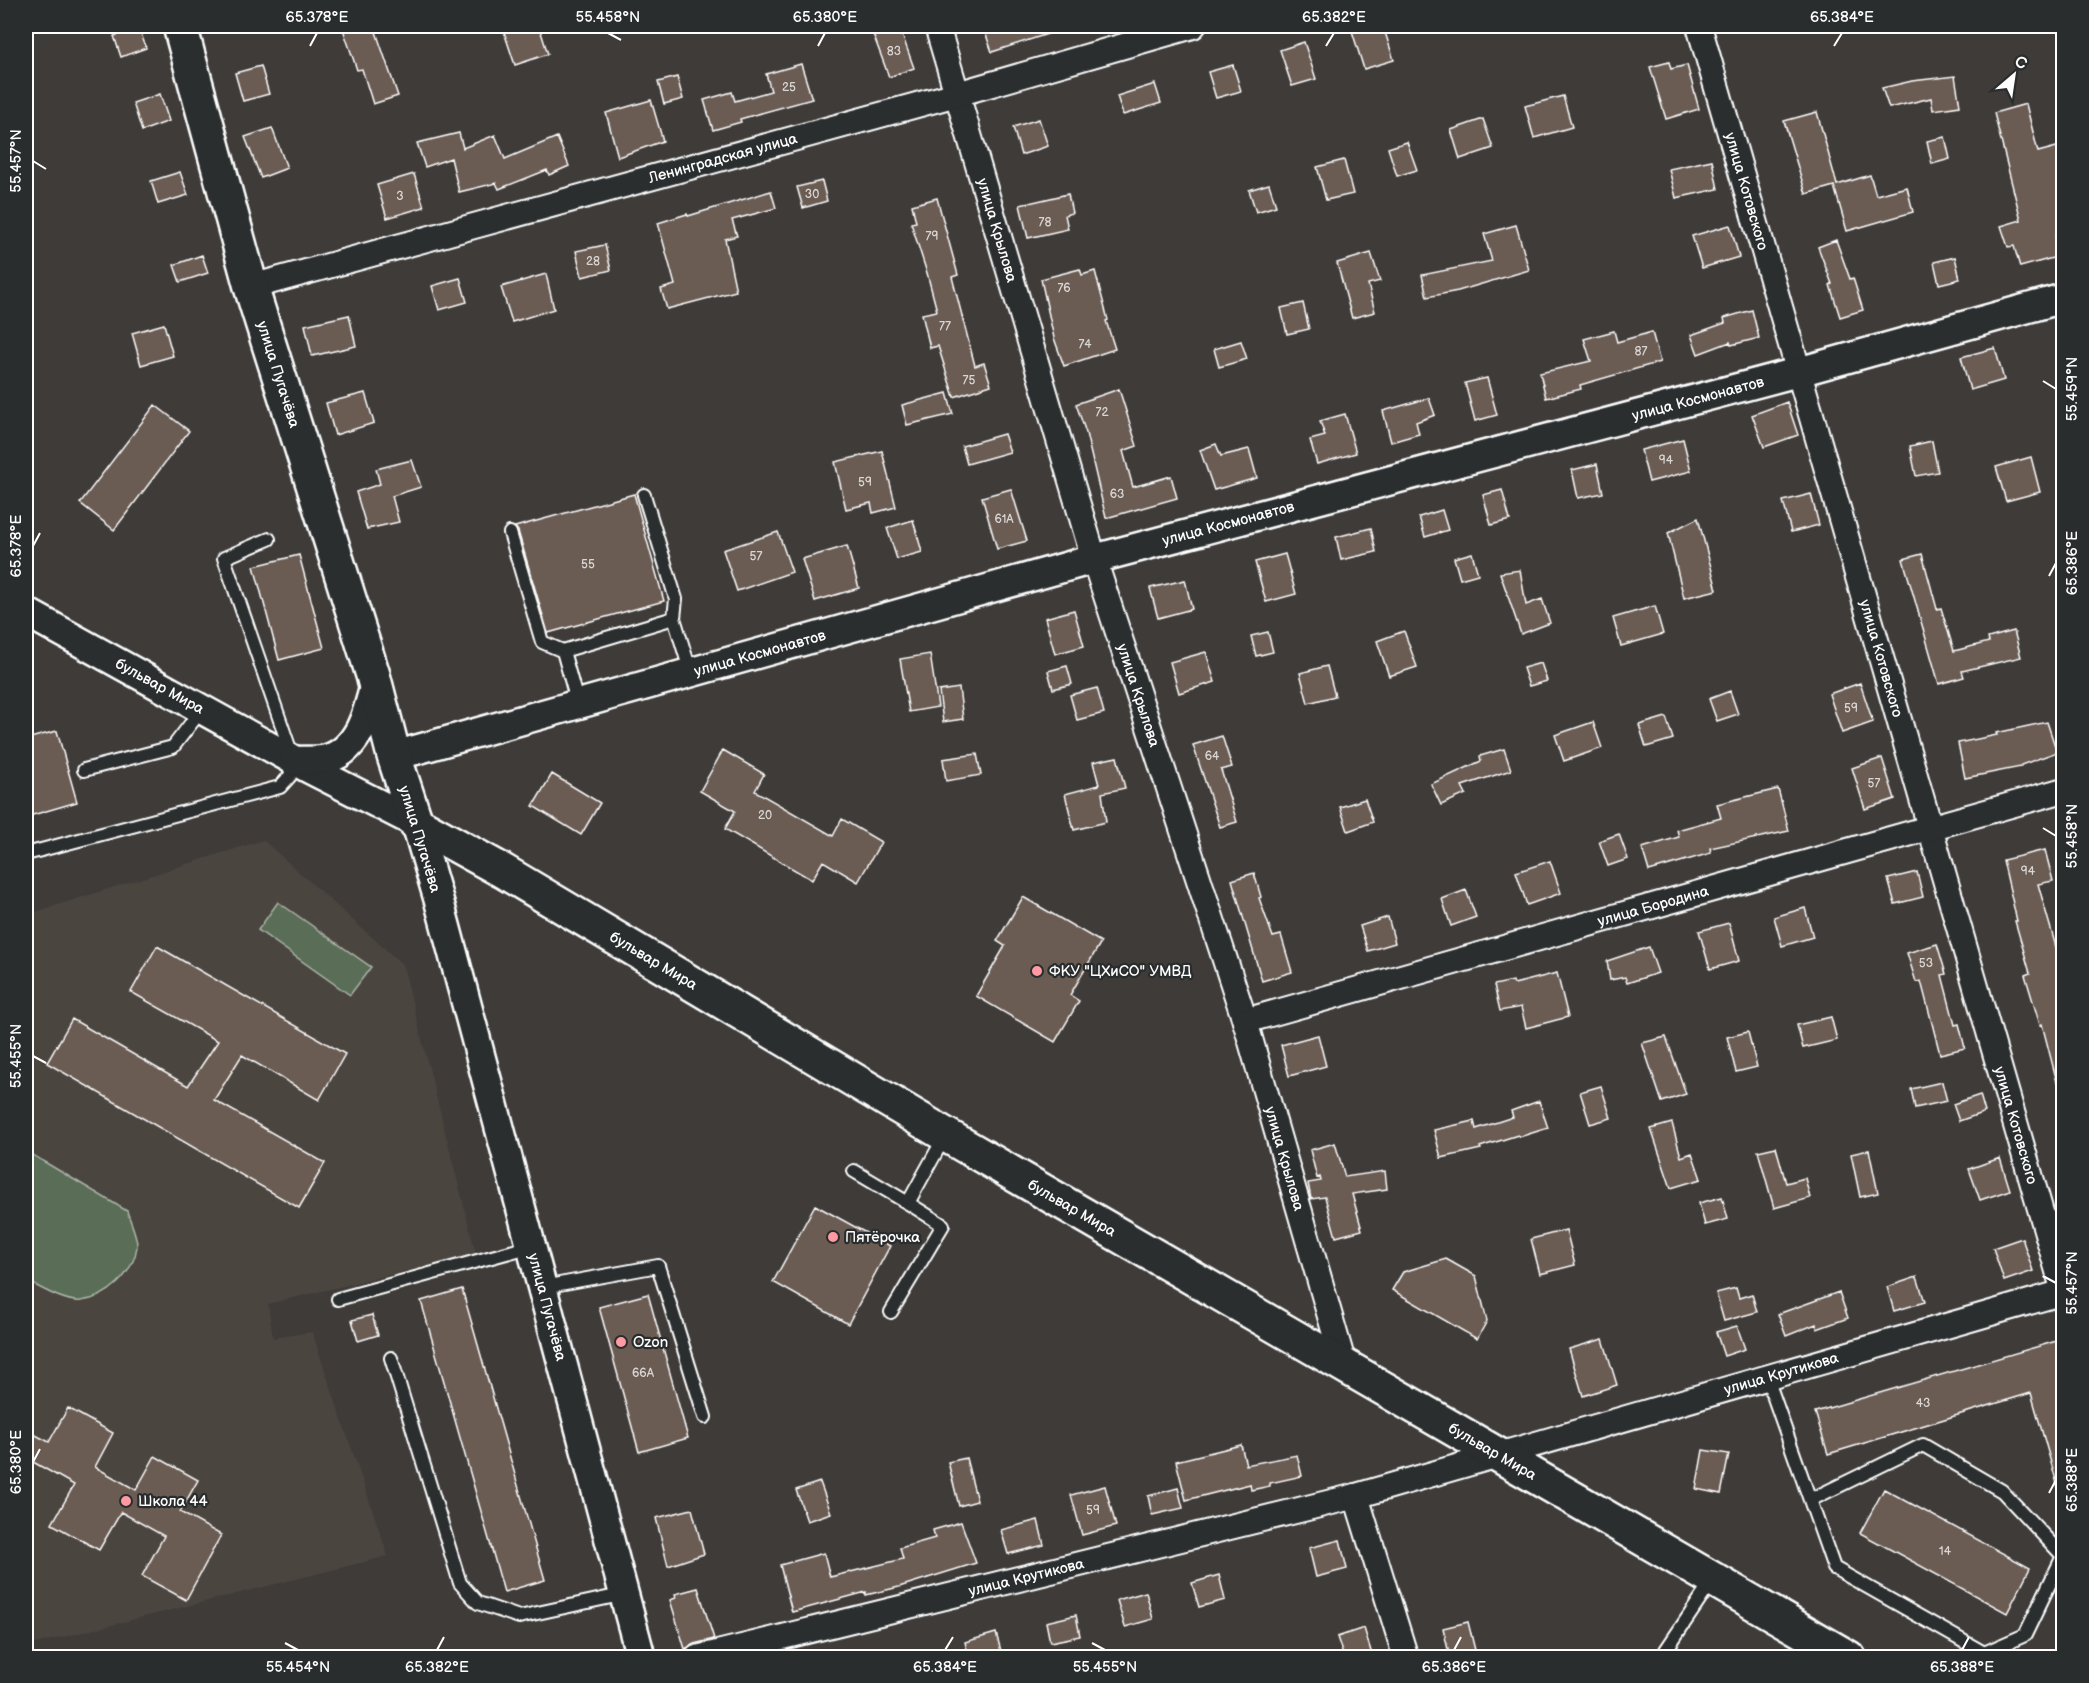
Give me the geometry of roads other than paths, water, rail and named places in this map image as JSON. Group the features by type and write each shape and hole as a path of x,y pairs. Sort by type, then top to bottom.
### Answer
{"main road":[{"name":"улица Пугачёва","path":"180,26 251,287 416,822"},
{"name":"бульвар Мира","path":"416,822 485,860 946,1135 1849,1658"}],"street":[{"name":"улица Крылова","path":"937,26 1094,559 1245,1021 1344,1365"},
{"name":"Ленинградская улица","path":"251,287 957,94 1193,26"},
{"name":"улица Котовского","path":"1699,26 2064,1292"},
{"name":"улица Космонавтов","path":"394,756 1094,559 1798,372 2064,298"},
{"name":"бульвар Мира","path":"26,612 294,761 416,822"},
{"path":"294,761 324,760 338,755 350,746 361,729 375,684"},
{"name":"улица Бородина","path":"1245,1021 2064,790"},
{"name":"улица Пугачёва","path":"416,822 440,901 641,1658"},
{"name":"улица Крутикова","path":"1500,1456 2064,1292"},
{"path":"1406,1658 1356,1497 1500,1456"},
{"name":"улица Крутикова","path":"697,1658 1356,1497"}],"lane":[{"path":"644,495 676,599 674,618 691,673"},
{"path":"510,533 542,642 563,651 674,618"},
{"path":"26,854 280,787 290,776 294,761 224,558 269,539"},
{"path":"563,651 578,705"},
{"path":"84,770 173,747 202,709"},
{"path":"908,1203 946,1135"},
{"path":"854,1171 943,1225 891,1312"},
{"path":"338,1299 532,1246"},
{"path":"543,1287 658,1266 705,1417"},
{"path":"391,1358 460,1583 478,1603 519,1617 625,1594"},
{"path":"1767,1378 1810,1500 1834,1568 1984,1653 2025,1635 2063,1556 2002,1491 1923,1445 1810,1500"},
{"path":"1664,1658 1666,1650 1713,1579"}],"place":[{"name":"ФКУ \"ЦХиСО\" УМВД","path":"1037,971"},
{"name":"Пятёрочка","path":"833,1237"},
{"name":"Ozon","path":"621,1342"},
{"name":"Школа 44","path":"126,1501"}]}
